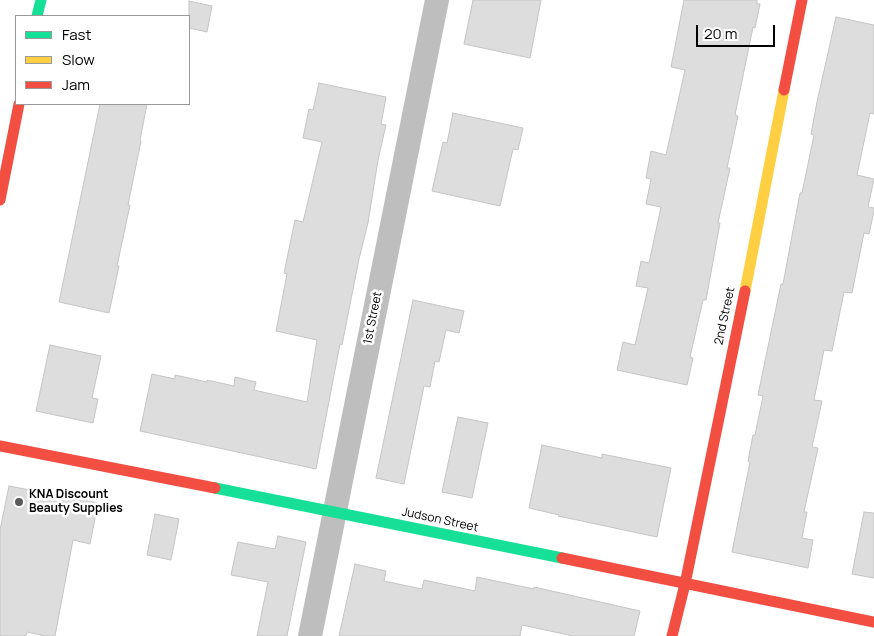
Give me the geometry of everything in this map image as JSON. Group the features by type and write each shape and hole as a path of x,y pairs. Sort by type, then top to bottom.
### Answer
{"street":[{"path":"37,15 41,0"},
{"name":"1st Street","path":"310,636 437,0"},
{"name":"2nd Street","path":"672,636 685,584 802,0"},
{"path":"0,200 20,105"},
{"name":"Judson Street","path":"0,446 874,622"}],"building":[{"path":"473,0 541,0 530,58 464,44"},
{"path":"684,0 757,0 757,4 760,4 755,28 753,27 735,115 738,116 727,168 730,168 718,223 720,223 706,300 703,300 690,357 693,358 687,385 617,370 623,342 635,345 648,288 636,286 641,261 649,263 661,207 646,204 651,179 646,178 651,151 666,155 685,70 671,67"},
{"path":"189,1 212,6 207,32 190,28"},
{"path":"836,17 874,25 874,114 870,113 857,175 874,179 868,207 874,208 874,211 869,234 864,233 852,293 844,292 832,351 824,350 814,400 822,401 812,447 818,448 804,512 807,512 802,538 813,540 808,568 732,552 750,462 748,461 753,435 755,435 763,396 758,395 814,135 811,134"},
{"path":"319,83 386,97 381,124 386,125 378,160 368,223 342,345 340,344 316,469 140,431 152,374 175,379 175,375 234,386 235,377 256,382 254,390 307,402 317,340 276,331 287,274 284,273 295,220 303,222 322,142 303,138 309,109 313,110"},
{"path":"100,105 147,105 109,313 59,302"},
{"path":"453,113 523,128 518,150 513,149 500,206 432,191 443,142 447,143"},
{"path":"413,300 464,311 459,333 446,330 439,362 435,361 430,387 424,386 404,484 376,478"},
{"path":"50,345 101,356 92,398 98,399 93,423 36,411"},
{"path":"458,417 488,423 472,498 442,492"},
{"path":"542,445 602,458 602,454 671,468 657,537 529,508"},
{"path":"9,486 98,503 90,544 73,540 55,636 27,632 26,636 0,636 0,530"},
{"path":"864,512 874,513 874,578 852,574"},
{"path":"155,514 179,519 171,560 147,555"},
{"path":"278,536 306,542 287,636 257,636 268,582 231,575 238,542 275,549"},
{"path":"355,564 386,571 384,581 422,589 424,580 475,591 477,577 534,589 534,587 640,611 634,636 573,636 522,625 520,636 339,636"}],"traffic: fast":[{"path":"37,15 41,0"},
{"path":"215,488 562,558"}],"traffic: slow":[{"path":"745,291 784,90"}],"traffic: jam":[{"path":"784,90 802,0"},
{"path":"0,200 19,105"},
{"path":"672,636 685,584 745,291"},
{"path":"0,446 215,488"},
{"path":"562,558 874,622"}],"place":[{"name":"KNA Discount Beauty Supplies","path":"19,502"}]}
